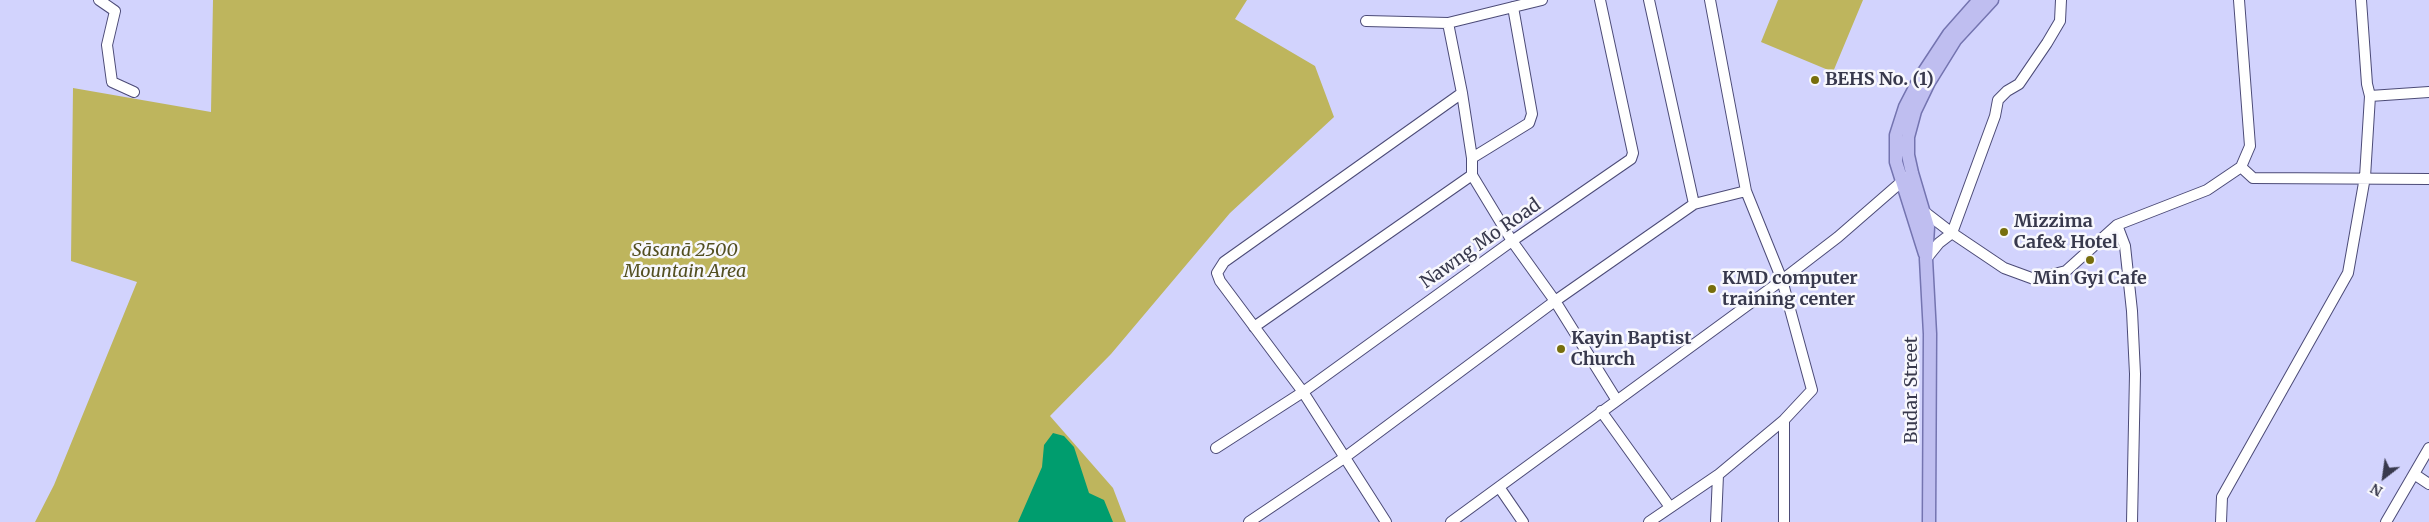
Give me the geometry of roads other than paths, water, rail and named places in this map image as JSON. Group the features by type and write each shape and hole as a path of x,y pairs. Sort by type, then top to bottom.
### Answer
{"main road":[{"path":"1926,259 1928,227 1926,213 1907,177 1896,162 1896,135 1905,107 1920,78 1950,34 1979,0"},
{"path":"1926,259 1914,227 1907,177 1907,146 1915,111 1929,82 1955,40 1992,0"},
{"name":"Budar Street","path":"1926,259 1930,334 1929,522"}],"street":[{"path":"99,0 115,11 107,45 112,82 134,92"},
{"path":"1366,21 1448,23 1542,0"},
{"name":"Nawng Mo Road","path":"1216,448 1303,392 1512,241 1631,159 1632,154 1600,0"},
{"path":"1649,0 1694,204"},
{"path":"1649,522 1718,475 1784,420 1812,390 1782,280 1760,232 1746,191 1710,0"},
{"path":"1926,259 1939,243 1952,233 1995,116 1998,100 2006,91 2019,84 2047,42 2060,21 2061,0"},
{"path":"1926,213 2004,268 2034,279 2066,271 2117,225 2207,190 2241,167 2250,146 2239,0"},
{"path":"2220,522 2222,497 2348,273 2365,177 2370,96 2367,84 2361,0"},
{"path":"1472,158 1529,123 1532,114 1513,7"},
{"path":"1448,23 1462,93 1472,158 1472,175 1512,241 1555,300 1616,399"},
{"path":"2370,96 2429,92"},
{"path":"1386,522 1303,392 1220,281 1217,273 1224,262 1462,93"},
{"path":"2241,167 2253,178 2365,177 2429,179"},
{"path":"1254,327 1472,175"},
{"path":"1450,522 1616,399 1782,280 1838,237 1907,177"},
{"path":"1249,522 1344,458 1555,300 1694,204 1746,191"},
{"path":"2117,225 2124,246 2132,311 2135,374 2132,522"},
{"path":"1601,410 1670,507"},
{"path":"1784,420 1784,522"},
{"path":"2386,522 2429,448"},
{"path":"2414,474 2429,484"},
{"path":"1716,522 1718,475"},
{"path":"1499,487 1523,522"}],"place":[{"name":"BEHS No. (1)","path":"1815,80"},
{"name":"Mizzima Cafe& Hotel","path":"2004,232"},
{"name":"Min Gyi Cafe","path":"2090,260"},
{"name":"KMD computer training center","path":"1712,289"},
{"name":"Kayin Baptist Church","path":"1561,349"}],"park label":[{"name":"Sāsanā 2500 Mountain Area","path":"685,261"}]}
